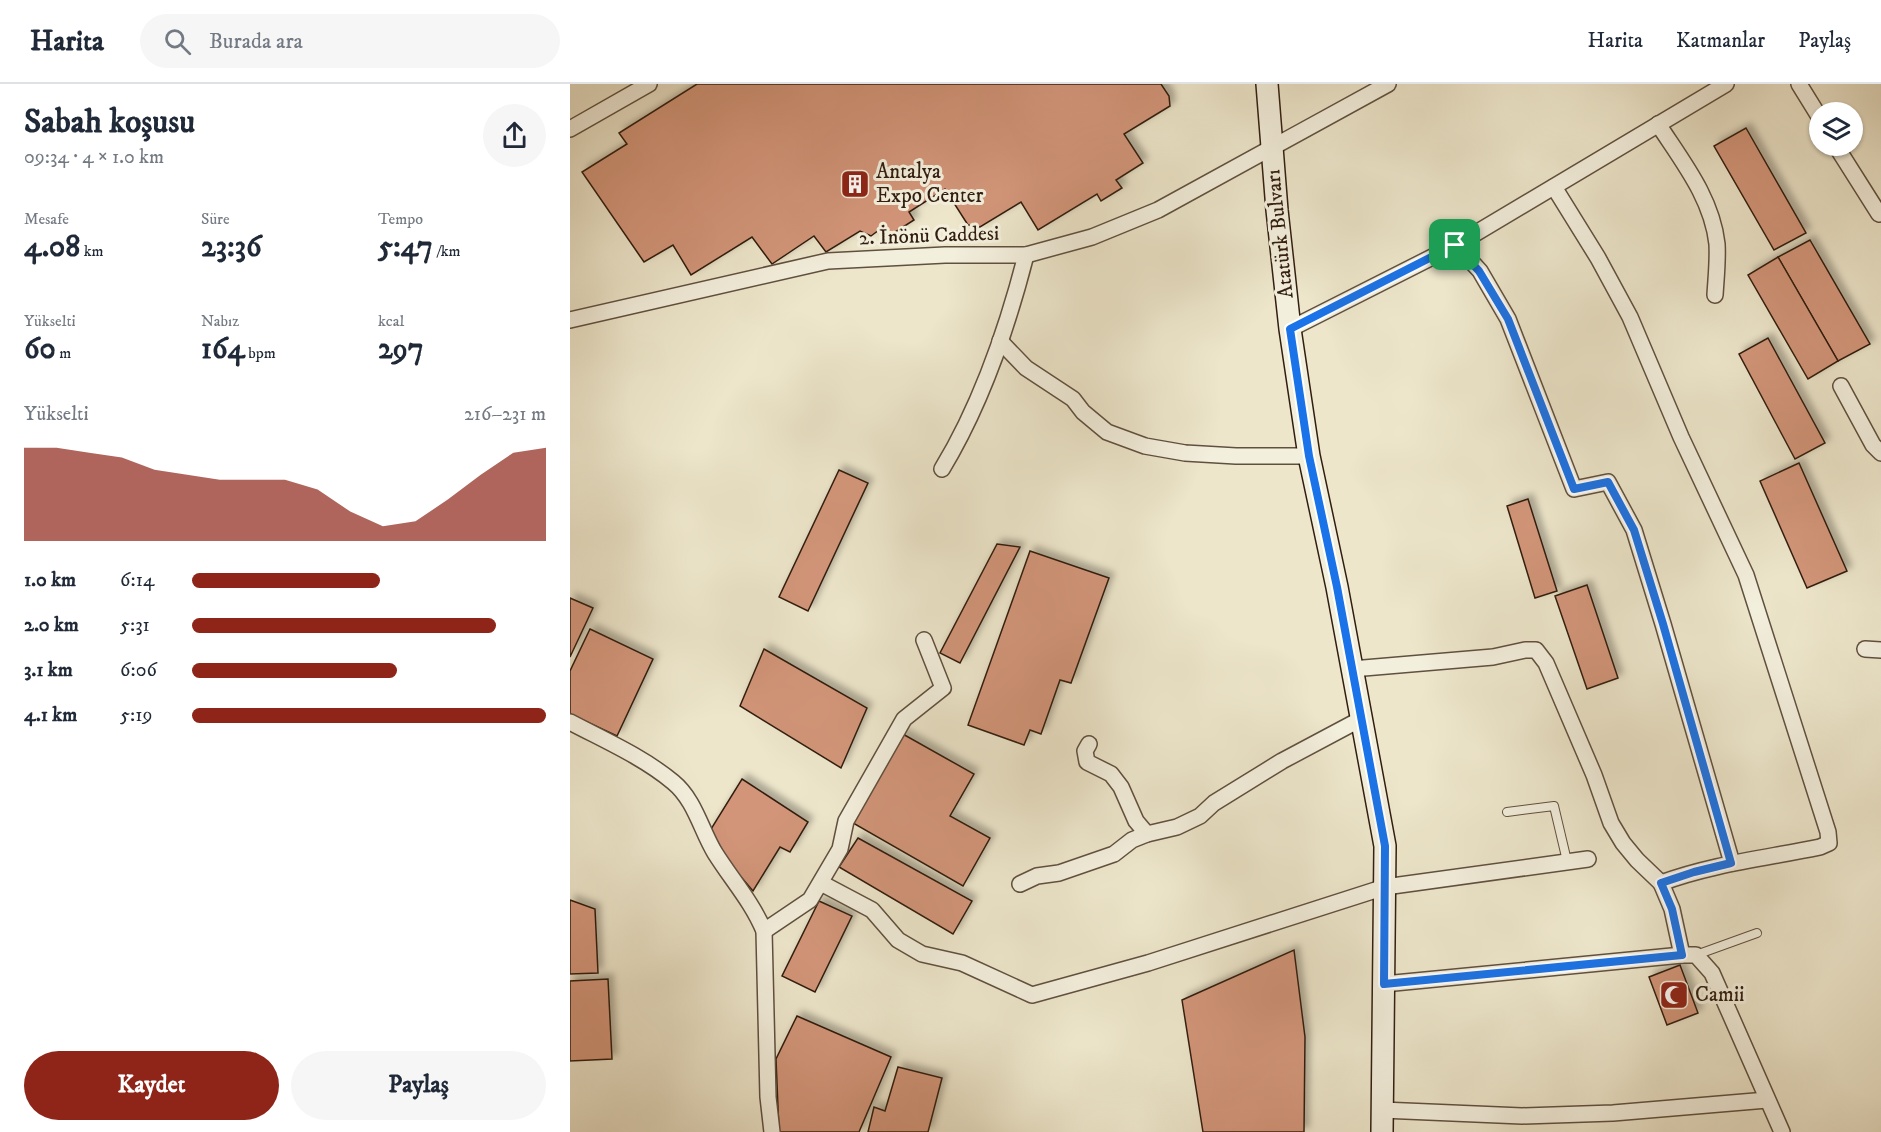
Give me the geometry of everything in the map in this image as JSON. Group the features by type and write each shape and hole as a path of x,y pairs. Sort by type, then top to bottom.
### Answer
{"street":[{"path":"570,129 649,84"},
{"name":"Atatürk Bulvarı","path":"1267,84 1290,329 1309,456 1337,587 1385,846 1382,1132"},
{"name":"2. İnönü Caddesi","path":"570,320 828,261 945,255 1026,255 1092,237 1158,210 1388,84"},
{"path":"1290,329 1455,245 1726,84"},
{"path":"1799,84 1810,102"},
{"path":"1658,124 1701,192 1711,215 1717,243 1715,295"},
{"path":"1842,156 1879,214"},
{"path":"1554,187 1598,258 1630,317 1681,437 1746,575 1828,832 1829,843 1820,847 1731,863 1661,883"},
{"path":"1455,245 1479,271 1508,319 1574,489 1608,482 1634,530 1667,635 1731,863"},
{"path":"942,469 960,440 1012,311 1026,255"},
{"path":"1000,341 1026,368 1073,399 1083,412 1107,432 1145,446 1185,453 1309,456"},
{"path":"1841,386 1873,445 1881,453"},
{"path":"764,931 810,900 840,849 846,821 904,718 943,688 924,640"},
{"path":"1865,649 1881,650"},
{"path":"1352,669 1493,657 1525,650 1536,650 1540,653 1594,775 1611,823 1637,860 1661,883 1689,955 1712,973 1782,1132"},
{"path":"1020,884 1037,876 1059,873 1114,854 1132,840 1177,827 1200,816 1214,803 1282,761 1361,719"},
{"path":"570,722 650,765 675,783 691,804 715,853 756,910 764,931 768,1086 772,1132"},
{"path":"1089,744 1085,751 1087,762 1112,774 1121,787 1136,820 1147,834"},
{"path":"821,883 872,910 898,940 922,954 962,963 1032,995 1149,963 1385,887 1588,859"},
{"path":"1384,984 1689,955"},
{"path":"1382,1110 1522,1116 1613,1113 1767,1100"}],"lane":[{"path":"1507,812 1554,806 1567,861"},
{"path":"1689,955 1757,933"}],"building":[{"name":"Antalya Expo Center","path":"697,84 1161,84 1169,96 1170,106 1124,134 1143,163 1116,180 1122,188 1101,201 1097,194 1038,230 1021,202 980,227 968,225 945,189 909,212 914,220 889,236 883,227 871,236 860,231 826,252 814,236 772,264 752,237 691,275 673,245 644,262 582,172 627,144 619,133"},
{"path":"1746,128 1806,233 1774,250 1714,146"},
{"path":"1810,240 1870,344 1838,361 1778,257"},
{"path":"1778,257 1838,361 1808,379 1748,275"},
{"path":"1768,338 1825,443 1795,459 1739,354"},
{"path":"1799,463 1847,571 1807,588 1760,481"},
{"path":"839,470 868,483 808,611 779,597"},
{"path":"1528,499 1557,591 1535,598 1507,506"},
{"path":"997,544 1020,547 960,663 940,653"},
{"path":"1030,551 1109,578 1071,683 1060,680 1041,734 1030,730 1024,745 968,725"},
{"path":"1587,585 1618,678 1587,689 1555,596"},
{"path":"570,598 593,608 570,657"},
{"path":"590,629 653,659 617,736 570,714 570,671"},
{"path":"764,649 867,708 841,768 740,706"},
{"path":"901,733 974,774 950,816 990,838 963,886 853,823"},
{"path":"742,779 808,822 790,852 780,847 753,891 719,851 711,829"},
{"path":"858,838 972,901 953,934 839,867"},
{"path":"570,900 595,909 598,973 570,974"},
{"path":"819,901 852,916 815,992 782,976"},
{"path":"1294,950 1305,1037 1304,1132 1203,1132 1182,1000"},
{"name":"Camii","path":"1680,965 1698,1013 1667,1025 1649,977"},
{"path":"608,979 612,1059 570,1061 570,981"},
{"path":"797,1016 891,1057 859,1132 779,1132 776,1059"},
{"path":"898,1067 942,1078 928,1132 868,1132 874,1107 885,1111"}],"place":[{"name":"Antalya Expo Center","path":"855,184"},
{"name":"Camii","path":"1674,995"}],"route":[{"path":"1455,245 1479,271 1508,319 1547,414 1574,489 1608,482 1634,530 1731,863 1661,883 1672,909 1682,955 1384,984 1385,846 1337,587 1309,456 1290,329 1455,245"}]}
